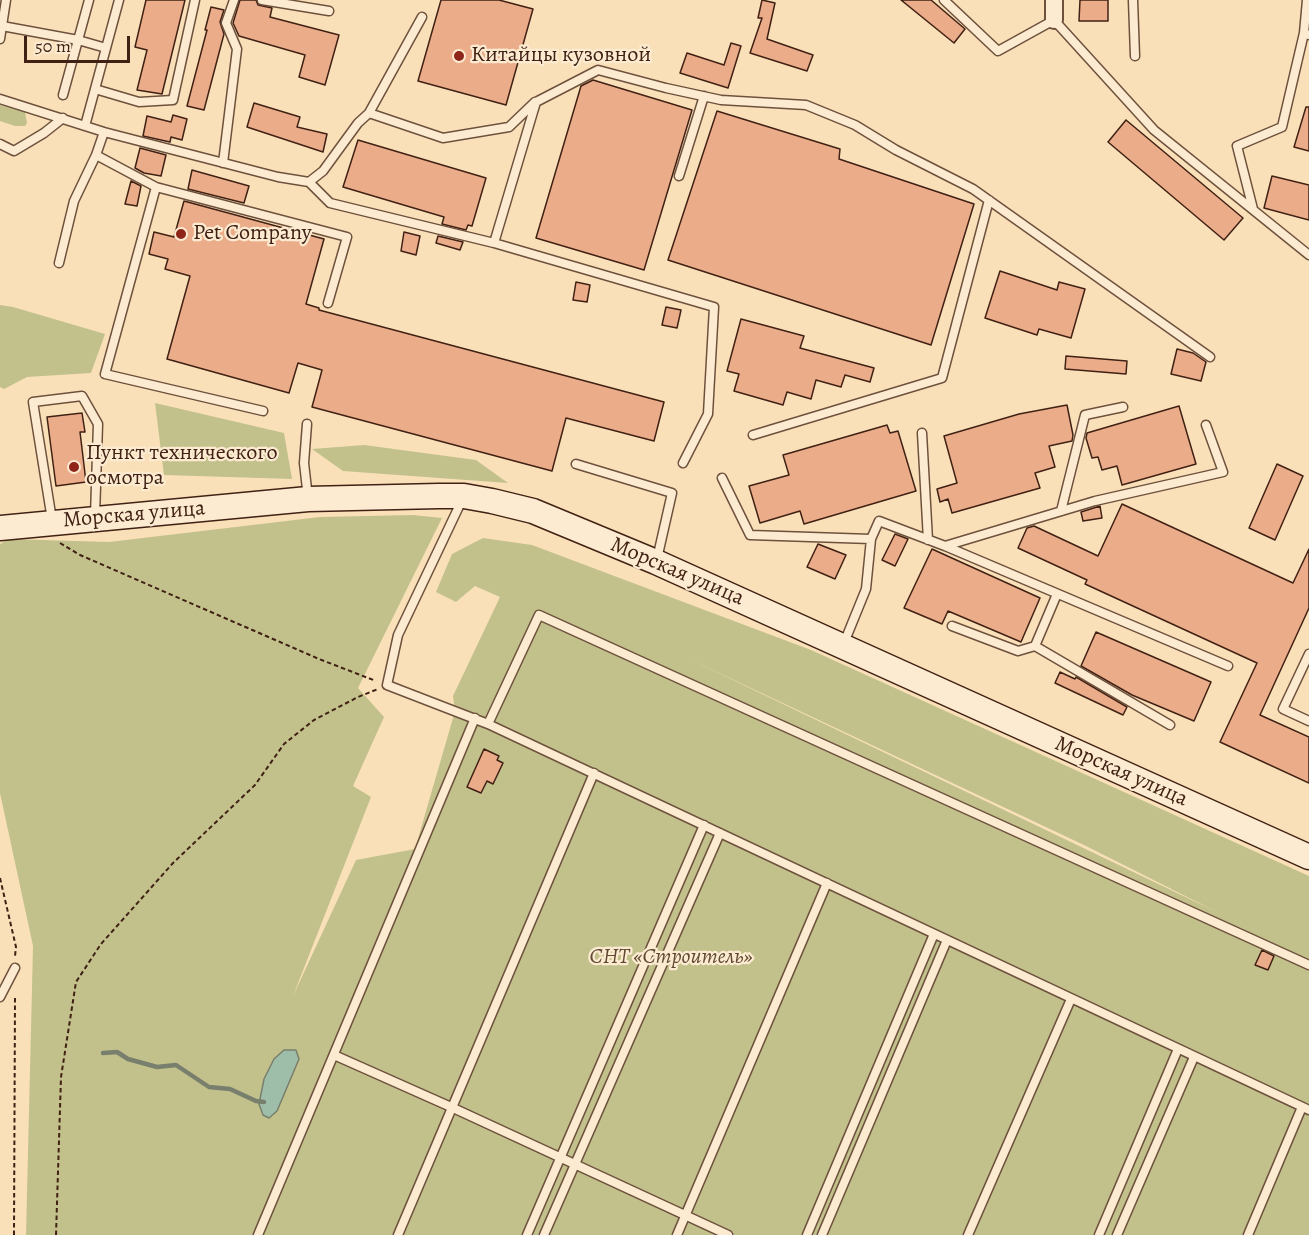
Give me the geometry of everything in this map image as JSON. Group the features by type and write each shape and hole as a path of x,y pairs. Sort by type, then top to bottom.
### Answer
{"street":[{"path":"1054,0 1054,20"},
{"name":"Морская улица","path":"0,528 56,533 95,519 308,499 464,496 533,511 656,562 843,645 1309,857"}],"lane":[{"path":"0,39 6,0"},
{"path":"63,95 89,0"},
{"path":"85,126 119,0"},
{"path":"95,89 139,102 173,100 195,0"},
{"path":"223,163 237,48 226,23 234,0"},
{"path":"262,0 329,11"},
{"path":"944,0 998,51 1054,20 1154,130 1309,255"},
{"path":"1133,0 1135,56"},
{"path":"1253,210 1237,146 1282,127 1307,34 1307,0"},
{"path":"309,182 323,171 358,123 369,113 422,17"},
{"path":"2,26 78,40 106,48"},
{"path":"369,113 443,138 509,127 536,102 598,70 721,100 806,105 855,125 896,150 973,189 1210,357"},
{"path":"679,176 704,96"},
{"path":"0,99 104,132 278,177 309,182 330,203 494,243 714,307 708,414 683,463"},
{"path":"494,243 536,102"},
{"path":"0,144 14,151 44,133 63,118"},
{"path":"59,263 74,201 96,155 104,132"},
{"path":"96,155 156,187 347,237 328,303"},
{"path":"156,187 105,374 263,411"},
{"path":"753,435 942,378 988,200"},
{"path":"56,533 33,402 82,396 98,424 95,519"},
{"path":"1062,511 1085,415 1124,406"},
{"path":"307,423 304,463 308,499"},
{"path":"945,546 1095,501 1223,472 1206,425"},
{"path":"922,433 928,540"},
{"path":"576,464 672,493 656,562"},
{"path":"722,478 750,535 871,539"},
{"path":"464,496 398,635 387,685 475,718 1306,1108 1248,1235"},
{"path":"843,645 866,590 871,539 879,521 945,546 1228,666"},
{"path":"1035,646 1057,594"},
{"path":"488,724 540,615 1309,965"},
{"path":"952,626 1018,651 1035,646 1170,725"},
{"path":"1309,654 1283,709 1309,722"},
{"path":"258,1235 475,718"},
{"path":"398,1235 594,773"},
{"path":"527,1235 704,825"},
{"path":"544,1235 720,833"},
{"path":"677,1235 827,884"},
{"path":"807,1235 934,934"},
{"path":"822,1235 947,940"},
{"path":"1,991 15,968"},
{"path":"968,1235 1071,999"},
{"path":"1099,1235 1178,1049"},
{"path":"333,1055 728,1235"},
{"path":"1117,1235 1194,1057"}],"path":[{"path":"56,533 80,555 308,655 387,685"},
{"path":"56,1235 61,1077 76,982 101,944 173,863 255,785 284,744 314,720 387,685"},
{"path":"0,878 16,947 14,1235"}],"green space":[{"path":"0,105 25,112 27,123 25,126 15,126 0,121"},
{"path":"0,305 105,334 91,373 27,377 4,389 0,387"},
{"path":"155,403 284,433 292,479 164,475"},
{"path":"364,445 476,460 508,483 343,471 312,449"},
{"name":"СНТ «Строитель»","path":"413,515 442,518 358,688 384,717 353,786 371,797 293,996 356,860 415,849 455,711 453,696 500,597 475,586 456,602 436,592 452,554 483,538 532,545 811,650 1309,876 1309,1235 26,1235 33,946 0,793 0,544 9,539 109,542 320,517","holes":["685,657 1086,846 1219,913"]}],"shaded area":[{"path":"284,1050 296,1050 299,1059 277,1111 269,1118 263,1115 259,1104 264,1079 274,1059"}],"building":[{"path":"146,0 185,0 162,94 137,90 147,50 135,47"},
{"path":"240,0 256,0 258,5 272,8 270,17 339,35 325,85 299,77 305,55 239,36 233,23"},
{"path":"441,0 499,0 533,9 506,105 418,81"},
{"path":"762,0 775,3 767,39 813,55 807,71 750,53 762,18 758,18"},
{"path":"901,0 931,0 965,29 954,43"},
{"path":"1080,0 1108,0 1108,21 1079,21"},
{"path":"211,7 224,10 220,22 224,34 204,110 187,106"},
{"path":"731,43 741,46 728,88 680,73 687,53 724,65"},
{"path":"593,80 692,110 644,270 536,238 581,86"},
{"path":"254,103 300,117 297,127 327,134 323,152 247,127"},
{"path":"1306,107 1309,107 1309,151 1294,147"},
{"path":"717,111 840,149 839,159 974,204 931,345 668,260"},
{"path":"173,115 187,119 182,140 171,137 170,142 143,136 147,116 171,122"},
{"path":"1126,120 1243,218 1224,240 1108,142"},
{"path":"358,140 486,178 472,226 468,225 466,230 442,224 444,217 343,187"},
{"path":"140,148 166,155 161,176 144,173 135,168"},
{"path":"192,170 249,186 244,203 188,189"},
{"path":"1272,176 1309,185 1309,220 1264,208"},
{"path":"131,181 141,186 137,206 125,204"},
{"path":"184,201 324,239 306,304 319,308 319,310 664,402 654,441 566,418 552,471 312,407 322,370 298,363 289,393 167,359 190,276 165,269 168,259 149,254 154,232 174,237"},
{"path":"404,232 420,236 416,255 401,251"},
{"path":"438,236 463,242 460,250 436,243"},
{"path":"1000,271 1057,290 1059,282 1085,289 1071,338 1039,329 1037,335 985,318"},
{"path":"576,282 590,285 587,302 573,300"},
{"path":"666,307 681,310 677,328 662,325"},
{"path":"741,319 804,336 800,348 874,368 870,382 845,375 841,387 816,380 811,399 787,392 783,405 734,391 739,374 727,371"},
{"path":"1177,349 1193,353 1206,362 1201,381 1171,374"},
{"path":"1066,356 1127,361 1126,374 1065,369"},
{"path":"1067,405 1073,435 1072,441 1049,446 1055,467 1035,473 1040,488 952,513 948,499 940,502 937,489 957,483 944,436 1019,414"},
{"path":"1179,406 1196,464 1122,485 1117,466 1102,470 1098,457 1092,458 1086,438 1087,433"},
{"path":"82,413 85,432 80,432 86,482 56,486 47,417"},
{"path":"887,425 890,433 898,431 916,491 804,524 800,511 760,523 749,486 789,475 783,455"},
{"path":"1277,464 1303,476 1275,540 1249,528"},
{"path":"1122,504 1293,583 1309,549 1309,608 1260,715 1309,737 1309,783 1220,742 1257,663 1085,584 1087,580 1018,548 1027,528 1034,526 1098,556"},
{"path":"1100,506 1102,518 1083,521 1081,512"},
{"path":"895,534 908,539 895,566 882,560"},
{"path":"818,544 846,555 835,579 807,567"},
{"path":"932,549 1040,598 1021,642 948,611 942,624 904,608"},
{"path":"1096,632 1211,682 1194,721 1132,695 1081,666"},
{"path":"1060,672 1075,679 1076,677 1127,707 1123,715 1055,683"},
{"path":"484,749 499,756 497,760 503,763 493,784 487,781 481,793 467,787"},
{"path":"1262,950 1274,956 1268,970 1255,965"}],"waterway":[{"path":"103,1053 117,1052 128,1059 157,1067 176,1065 209,1087 230,1089 256,1101 264,1102"}],"place":[{"name":"Китайцы кузовной","path":"459,56"},
{"name":"Pet Company","path":"181,234"},
{"name":"Пункт технического осмотра","path":"74,467"}]}
